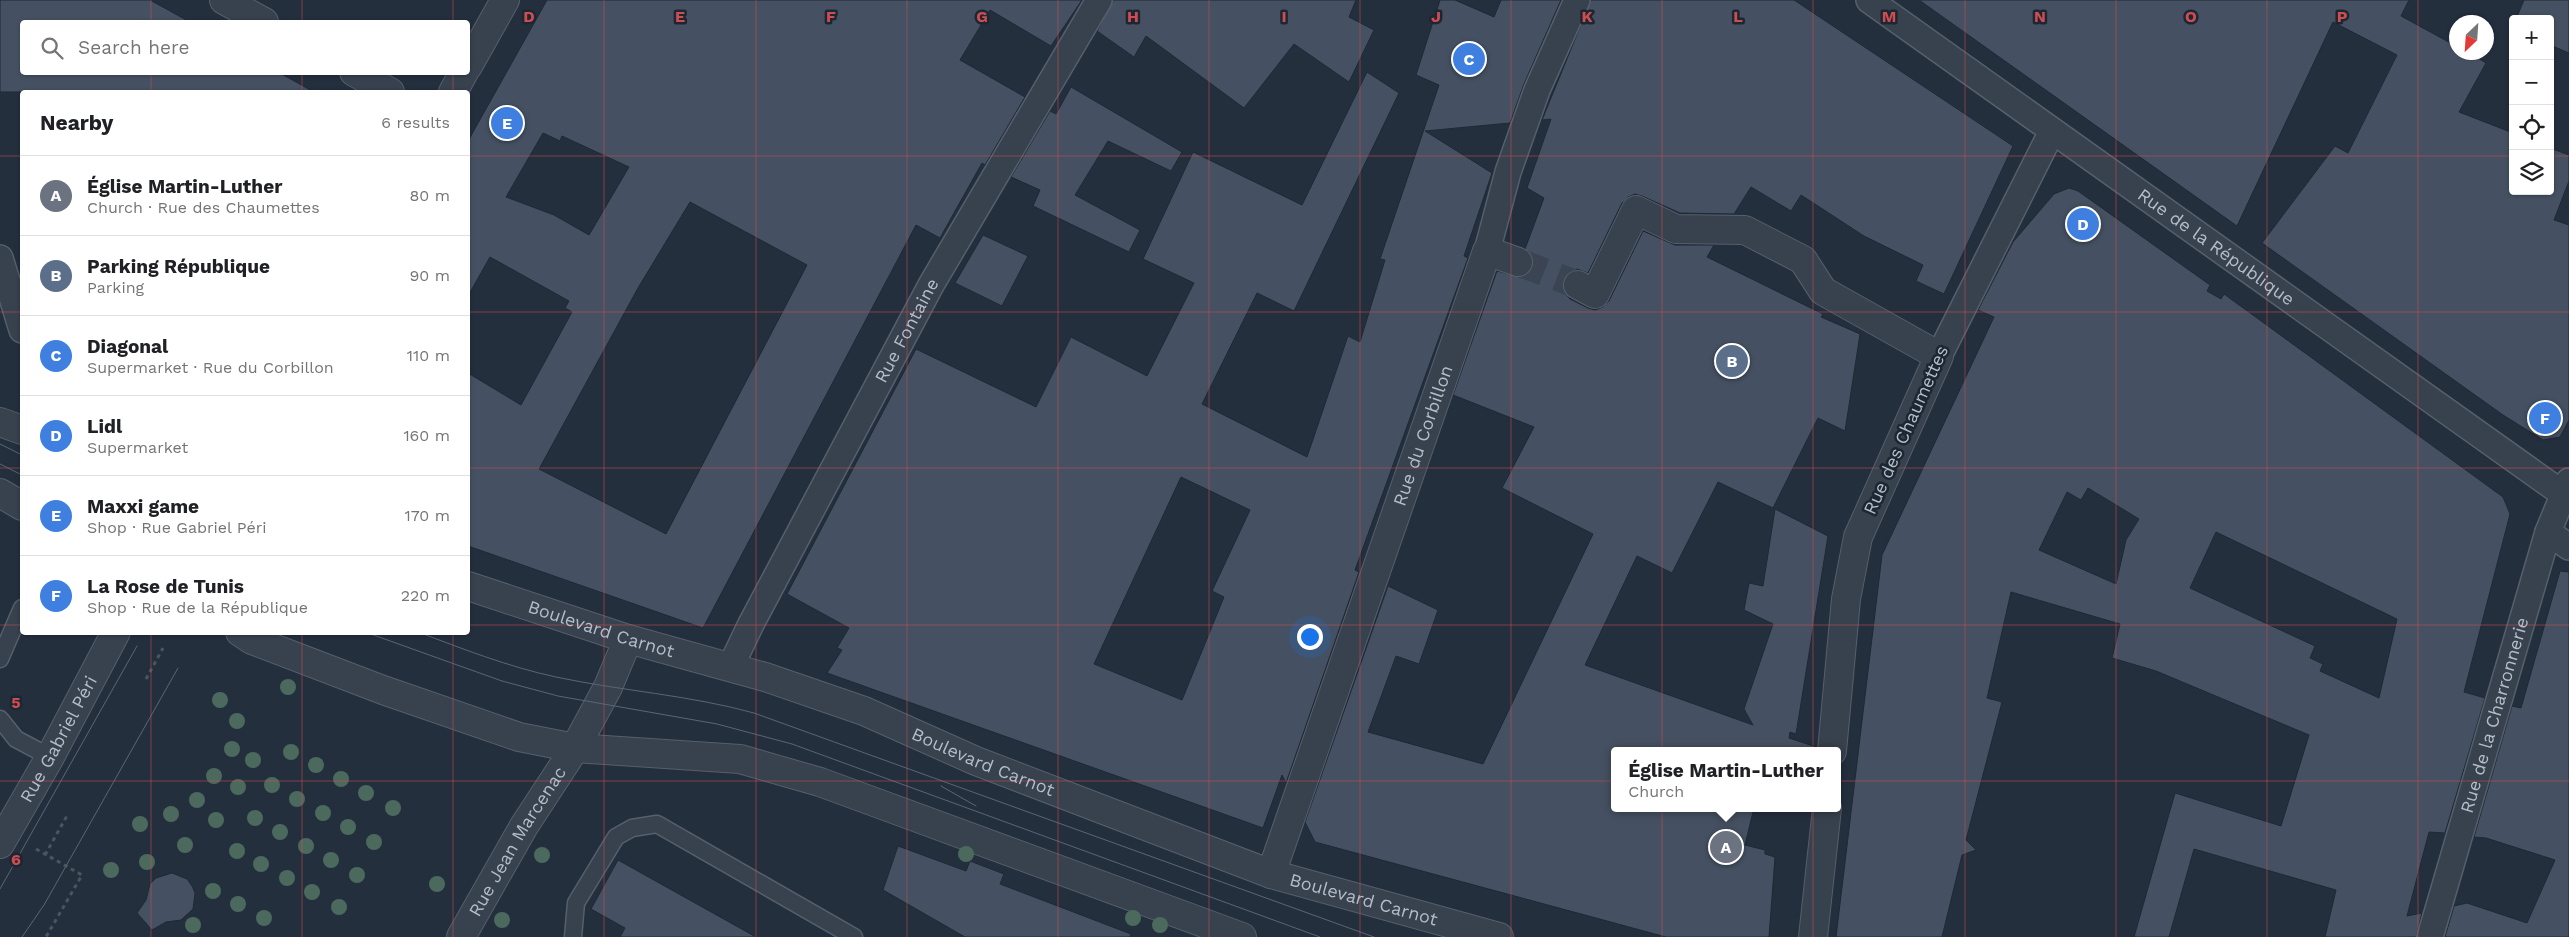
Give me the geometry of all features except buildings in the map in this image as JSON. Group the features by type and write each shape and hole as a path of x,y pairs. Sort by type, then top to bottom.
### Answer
{"street":[{"path":"224,0 260,20"},
{"path":"470,62 505,0"},
{"name":"Rue Fontaine","path":"730,668 931,285 1099,0"},
{"name":"Rue du Corbillon","path":"1271,874 1487,251 1508,172 1537,90 1576,0"},
{"name":"Rue de la République","path":"1869,0 2052,131 2566,488"},
{"path":"359,75 386,90"},
{"path":"454,90 462,75"},
{"name":"Rue des Chaumettes","path":"1832,747 1846,599 1858,537 1939,356 2052,131"},
{"path":"1578,286 1595,294 1636,210 1698,240 1745,230 1803,260 1823,291 1939,356"},
{"path":"1487,251 1518,262"},
{"path":"0,258 20,323"},
{"path":"0,422 20,429"},
{"name":"Rue de la Charronnerie","path":"2430,937 2548,532 2566,488"},
{"path":"0,493 20,505"},
{"path":"2548,532 2569,547"},
{"name":"Boulevard Carnot","path":"470,587 628,639 730,668 864,711 976,761 1271,874 1499,937"},
{"name":"Rue Gabriel Péri","path":"0,844 50,757 114,635"},
{"path":"244,635 252,640 383,690 519,737 576,748 740,759 820,782 1242,937"},
{"name":"Rue Jean Marcenac","path":"461,937 524,826 576,748 608,687 628,639"},
{"path":"1813,937 1827,812"}],"lane":[{"path":"0,659 20,613"},
{"path":"0,719 16,739 50,757"},
{"path":"573,937 576,903 616,837 632,828 657,824 854,937"}],"path":[{"path":"146,679 163,648"},
{"path":"45,855 68,814"},
{"path":"32,847 82,875 46,937"}],"tunnel":[{"path":"1518,262 1578,285"}],"tram line":[{"path":"0,444 20,454"},
{"path":"0,464 20,474"},
{"path":"373,635 502,681 558,696 717,724 792,744 1320,937"},
{"path":"426,635 486,657 538,673 581,682 680,697 754,713 1374,937"},
{"path":"0,889 137,646"},
{"path":"22,937 44,905 178,668"},
{"path":"941,786 976,806"}],"place":[{"name":"Diagonal","path":"1469,59"},
{"name":"Maxxi game","path":"507,123"},
{"name":"Lidl","path":"2083,224"},
{"name":"Parking République","path":"1732,361"},
{"name":"La Rose de Tunis","path":"2545,418"},
{"name":"Église Martin-Luther","path":"1726,847"}]}
